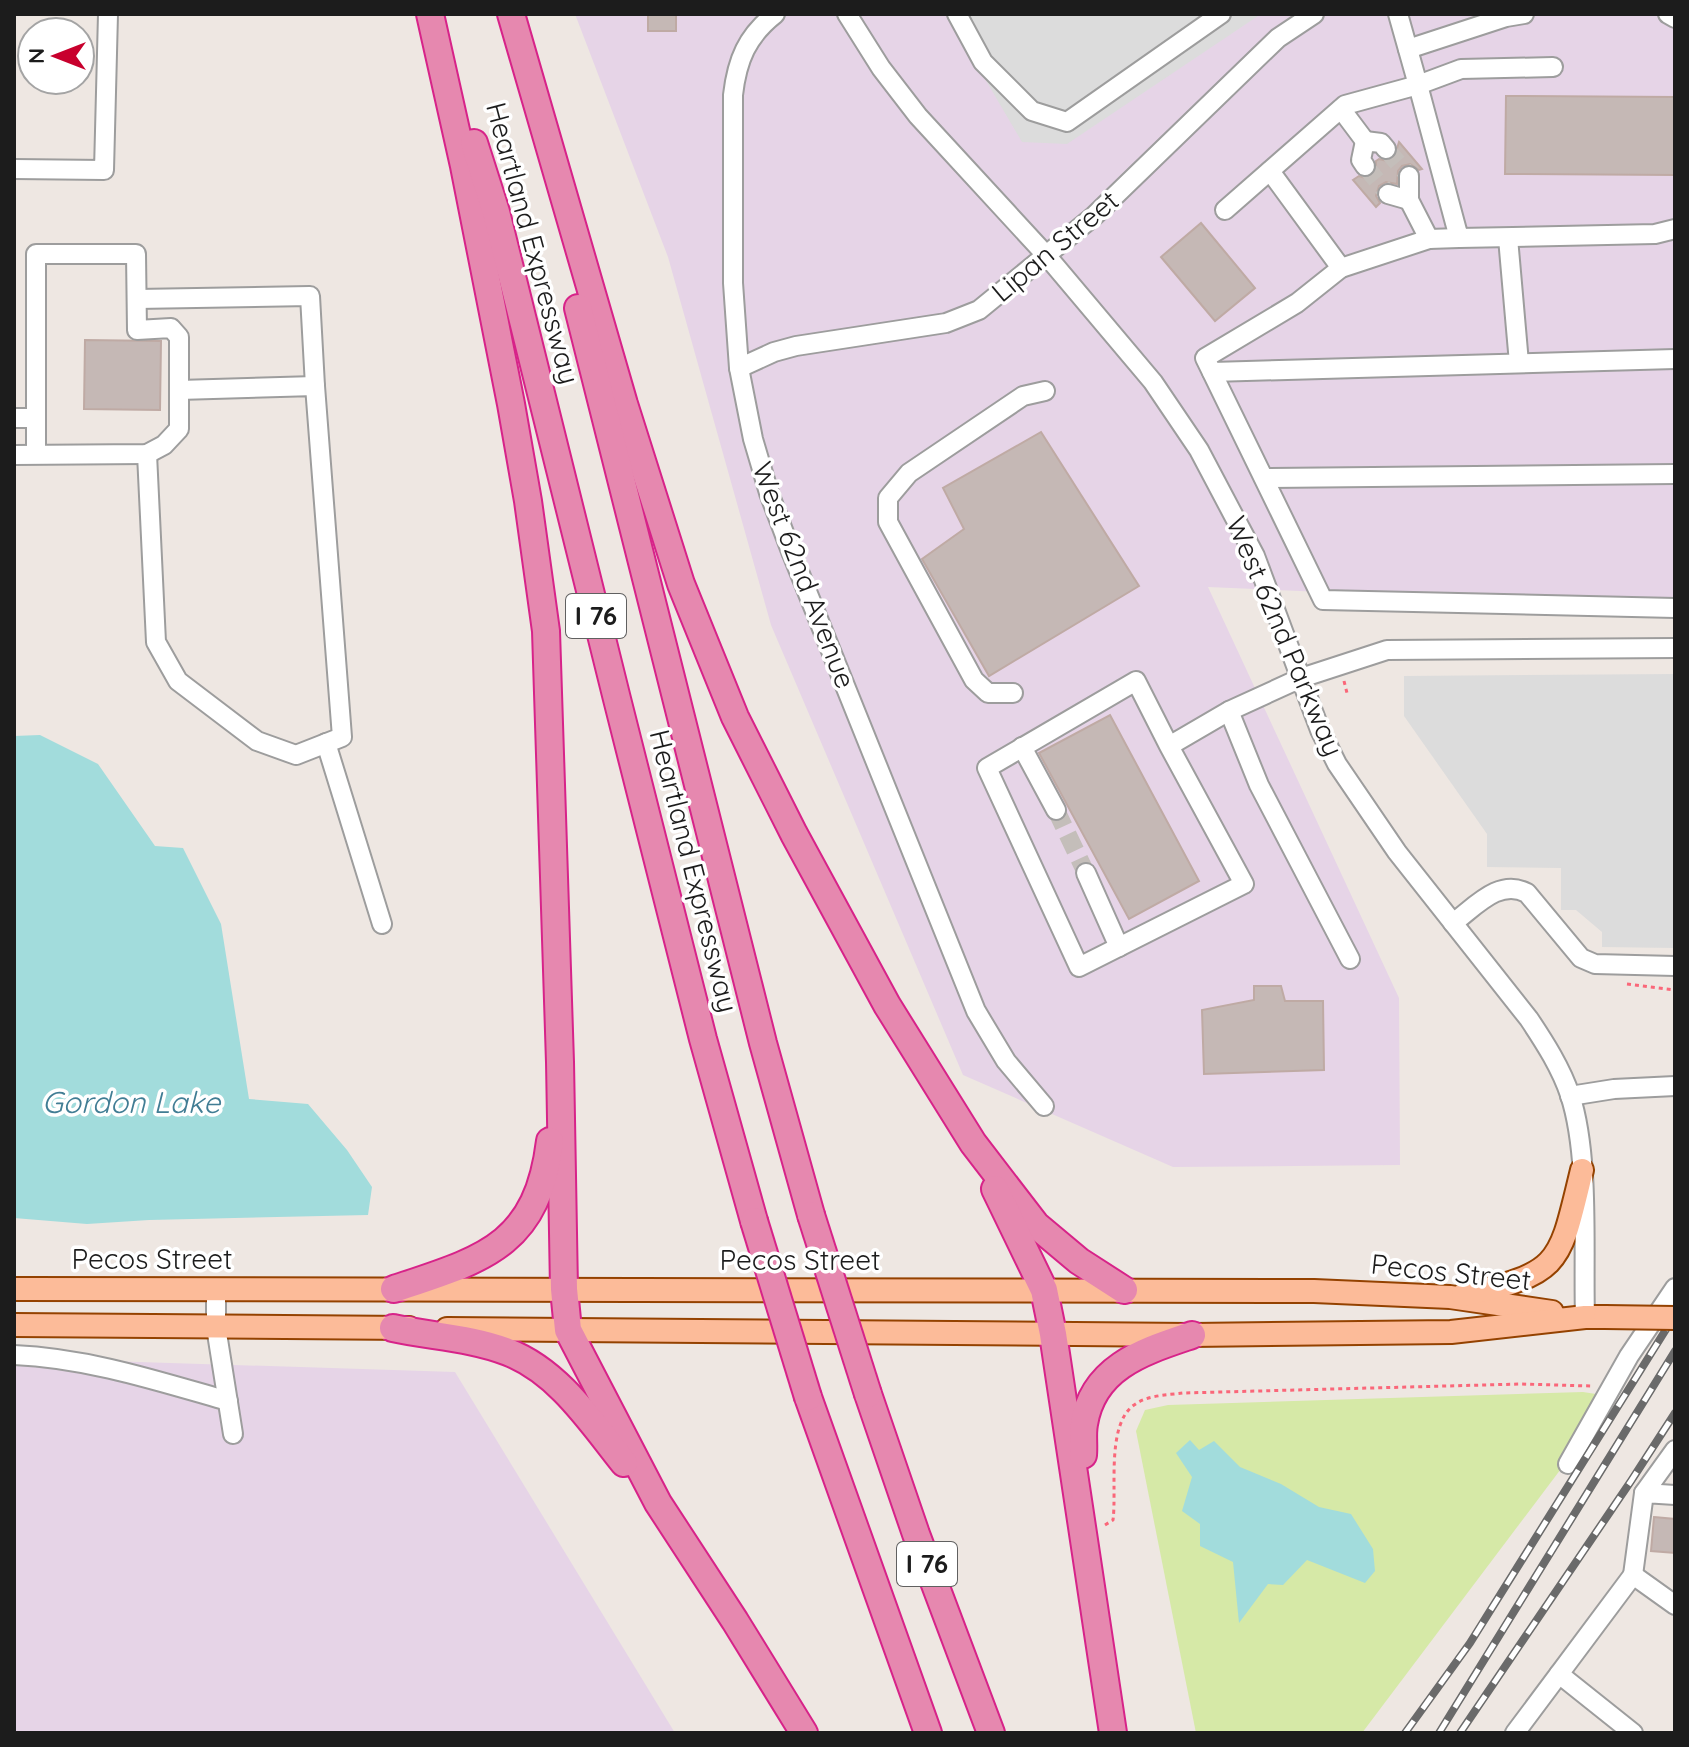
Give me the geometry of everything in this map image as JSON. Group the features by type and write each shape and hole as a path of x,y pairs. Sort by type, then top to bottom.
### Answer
{"highway":[{"path":"432,14 511,404 538,563 546,631 564,1289 568,1330 658,1503 804,1733"},
{"name":"Heartland Expressway","path":"432,14 496,212 703,1039 754,1221 808,1397 928,1733"},
{"name":"Heartland Expressway","path":"502,14 593,363 763,1043 811,1215 916,1534 991,1733"},
{"path":"511,14 624,404 681,584 735,717 887,1005 973,1143 1036,1225 1079,1261 1124,1290"},
{"path":"394,1289 489,1253 523,1221 540,1191 547,1167 560,1062"},
{"path":"973,1143 1044,1290 1113,1733"},
{"path":"393,1328 486,1345 509,1352 539,1369 572,1399 658,1503"},
{"path":"1083,1530 1084,1424 1092,1400 1104,1382 1127,1360 1138,1353 1192,1335"}],"main road":[{"path":"1450,1297 1508,1285 1542,1269 1553,1260 1566,1236 1582,1170"},
{"name":"Pecos Street","path":"14,1289 1314,1291 1450,1297 1595,1317"},
{"name":"Pecos Street","path":"14,1325 1192,1335 1451,1332 1595,1317 1675,1318"}],"street":[{"path":"14,169 104,170 108,14"},
{"name":"West 62nd Parkway","path":"847,14 881,68 918,116 1046,255 1153,382 1199,450 1255,556 1320,730 1353,789 1397,852 1529,1019 1551,1055 1570,1096 1582,1170 1595,1317"},
{"path":"957,14 983,62 1032,111 1067,122 1221,14"},
{"name":"Lipan Street","path":"739,368 796,346 946,323 979,310 1094,216 1278,38 1314,14"},
{"path":"1398,14 1459,238"},
{"path":"1408,49 1524,14"},
{"path":"1668,14 1675,18"},
{"name":"West 62nd Avenue","path":"763,18 741,55 733,95 733,283 739,368 753,439 769,493 976,1011 1006,1061 1044,1106"},
{"path":"1225,210 1345,105 1418,85 1461,69 1553,67"},
{"path":"1341,109 1365,141 1381,143 1386,149"},
{"path":"1365,141 1361,160 1365,166"},
{"path":"1270,171 1341,268"},
{"path":"1409,176 1409,200 1429,239"},
{"path":"1388,194 1409,200"},
{"path":"1675,229 1655,234 1429,239 1341,268 1297,303 1205,358 1323,600 1675,608"},
{"path":"1508,238 1519,363"},
{"path":"14,455 147,454 164,445 179,429 179,337 171,328 137,330 136,254 36,254 36,454"},
{"path":"137,299 310,296 342,737 296,755 257,741 178,681 156,642 147,454"},
{"path":"1212,372 1675,359"},
{"path":"179,390 315,386"},
{"path":"1013,693 988,693 974,680 888,522 888,498 909,473 1023,396 1045,391"},
{"path":"14,418 36,418"},
{"path":"1264,478 1675,474"},
{"path":"1169,746 1229,711 1301,678 1372,654 1402,648 1675,648"},
{"path":"1136,681 1169,746 1244,884 1079,967 987,768 1136,681"},
{"path":"1229,711 1259,785 1350,959"},
{"path":"326,743 382,924"},
{"path":"1022,747 1056,810"},
{"path":"1086,873 1119,947"},
{"path":"1453,923 1500,889 1519,889 1527,893 1581,958 1595,964 1675,966"},
{"path":"1570,1096 1666,1086"},
{"path":"1568,1464 1612,1387 1675,1288"},
{"path":"216,1289 216,1327 233,1434"},
{"path":"14,1355 46,1356 134,1374 228,1401"},
{"path":"1515,1733 1633,1575 1644,1493 1675,1450"},
{"path":"1644,1493 1675,1495"},
{"path":"1633,1575 1675,1605"},
{"path":"1559,1674 1633,1733"}],"path":[{"path":"1343,678 1347,693"},
{"path":"1083,1530 1113,1520 1117,1435 1135,1404 1152,1398 1199,1392 1521,1384 1612,1387"}],"shaded area":[{"path":"575,14 1675,14 1675,607 1208,587 1399,998 1400,1165 1173,1167 963,1075 771,625 668,257"},
{"path":"947,14 1261,14 1067,144 1022,142"},
{"path":"1675,674 1675,948 1602,947 1602,932 1576,910 1561,910 1561,868 1487,867 1487,834 1404,716 1404,676"},
{"path":"14,1358 455,1372 675,1733 14,1733"}],"green space":[{"path":"1596,1394 1600,1417 1362,1733 1196,1733 1136,1431 1145,1410 1168,1405"}],"water":[{"name":"Gordon Lake","path":"40,735 98,764 155,846 183,848 221,924 249,1099 308,1104 347,1150 372,1187 368,1215 87,1224 14,1218 14,736"},
{"path":"1190,1440 1199,1450 1214,1441 1240,1467 1281,1484 1319,1507 1351,1514 1373,1549 1375,1571 1365,1583 1307,1560 1283,1585 1268,1584 1239,1623 1233,1562 1200,1546 1200,1524 1182,1511 1192,1477 1176,1453"}],"building":[{"path":"648,14 676,14 676,31 648,31"},
{"path":"1506,96 1675,97 1675,175 1505,174"},
{"path":"1399,142 1422,169 1410,164 1402,166 1398,171 1397,184 1386,182 1379,186 1376,196 1380,203 1376,207 1353,180 1372,175 1379,159 1387,161 1394,158"},
{"path":"1201,223 1255,288 1215,321 1161,257"},
{"path":"85,340 161,341 160,410 84,409"},
{"path":"1041,432 1139,586 989,676 922,559 964,529 943,488"},
{"path":"1110,715 1199,881 1129,919 1039,753"},
{"path":"1254,986 1281,986 1285,1001 1323,1001 1324,1070 1204,1074 1202,1010 1254,1000"},
{"path":"1654,1517 1675,1519 1675,1553 1651,1551"}],"tunnel":[{"path":"1386,149 1409,176"},
{"path":"1365,166 1388,194"},
{"path":"1056,810 1086,873"}],"railway":[{"path":"1405,1733 1470,1643 1675,1315"},
{"path":"1439,1733 1675,1351"},
{"path":"1460,1733 1675,1413"}]}
